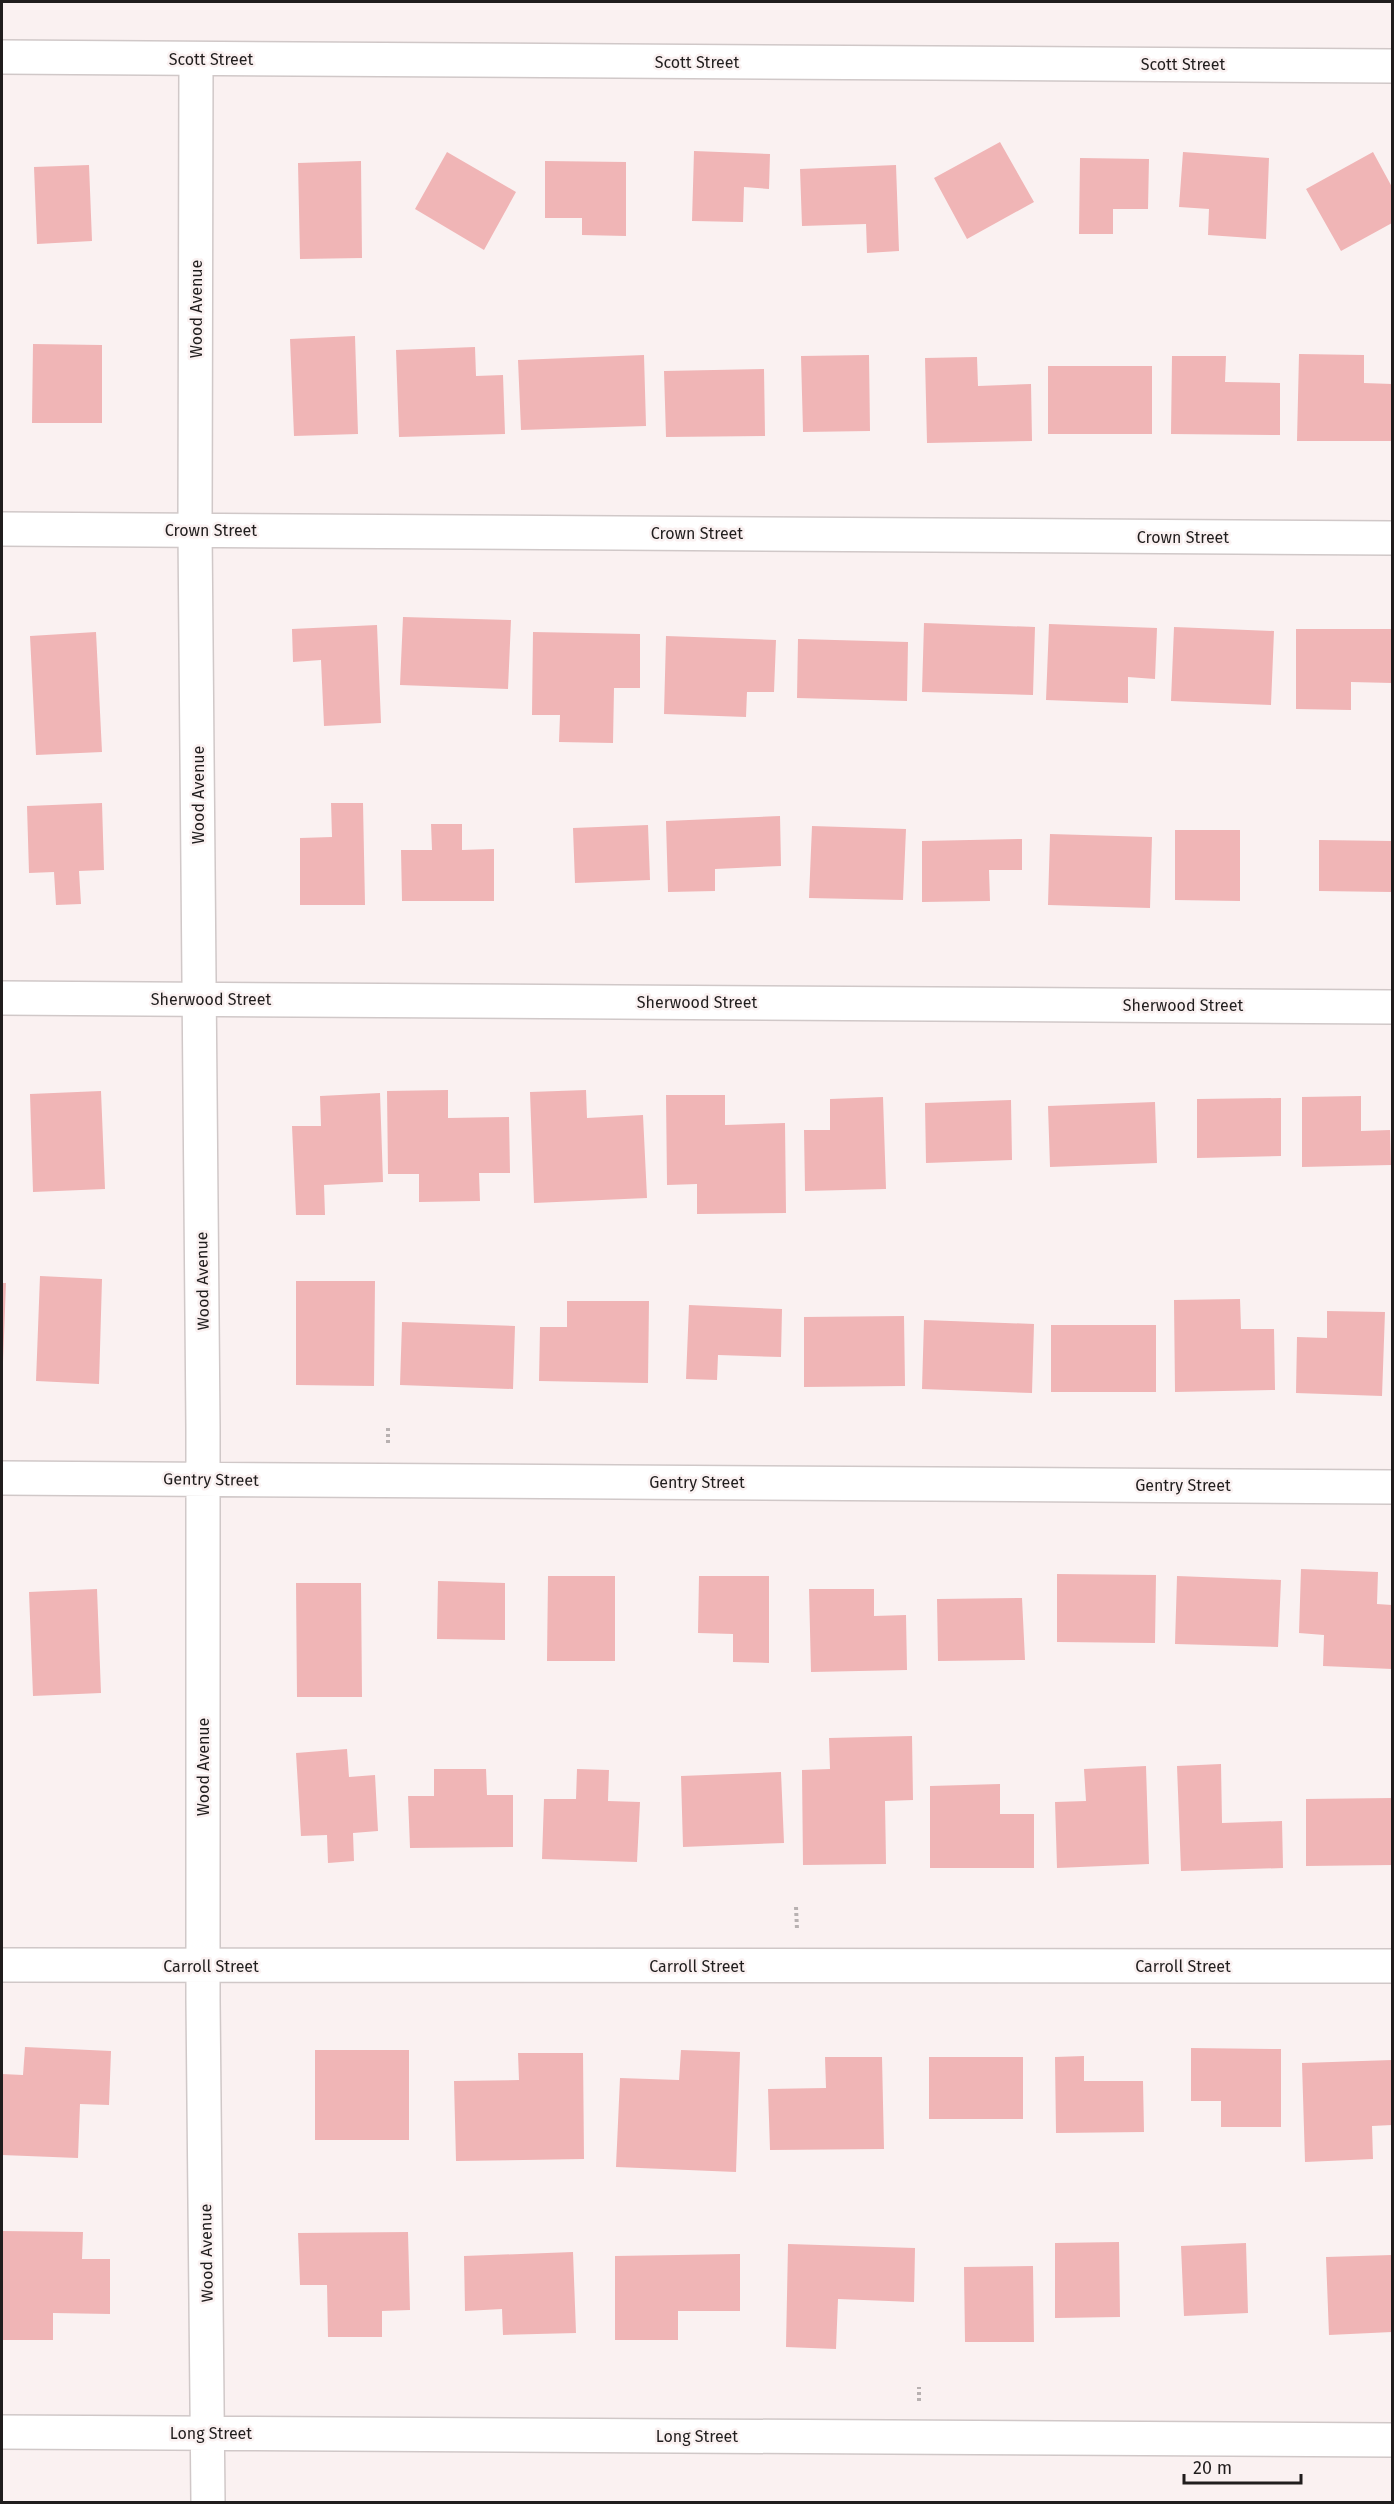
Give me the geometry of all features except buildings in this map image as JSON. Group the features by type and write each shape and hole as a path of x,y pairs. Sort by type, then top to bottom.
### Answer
{"street":[{"name":"Scott Street","path":"2,57 1392,66"},
{"name":"Wood Avenue","path":"196,59 195,530 203,1479 203,1966 207,2502"},
{"name":"Crown Street","path":"2,529 1392,538"},
{"name":"Sherwood Street","path":"2,998 1392,1006"},
{"name":"Gentry Street","path":"2,1478 1392,1487"},
{"name":"Carroll Street","path":"2,1965 1392,1966"},
{"name":"Long Street","path":"2,2432 1392,2440"}]}
